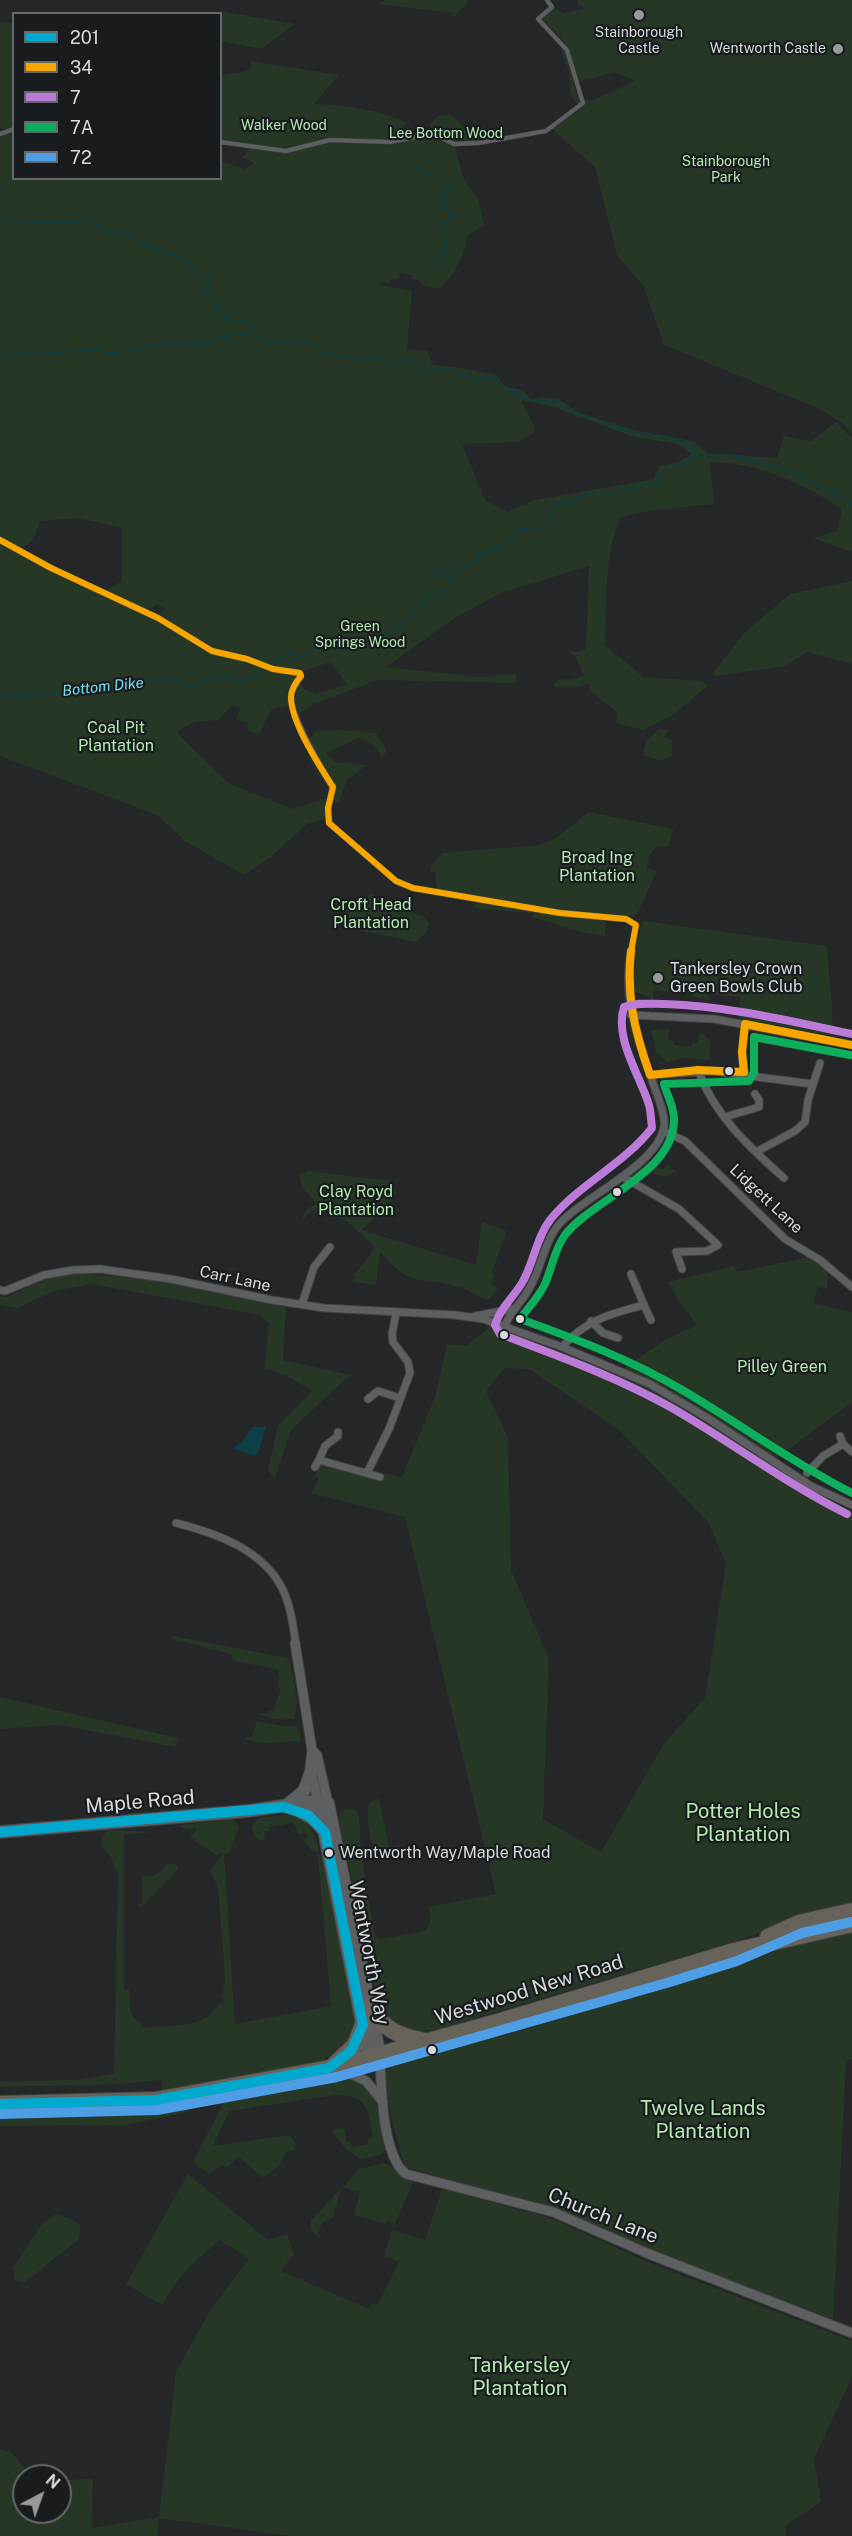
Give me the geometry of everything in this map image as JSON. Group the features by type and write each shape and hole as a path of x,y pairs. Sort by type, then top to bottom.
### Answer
{"highway":[{"name":"Westwood New Road","path":"734,1951 799,1923 852,1911"},
{"name":"Westwood New Road","path":"0,2103 156,2100 332,2068 734,1951 852,1924"},
{"path":"369,2005 375,2018 386,2029 401,2037 427,2042"},
{"path":"332,2068 355,2045 363,2025"}],"street":[{"path":"222,142 286,151 335,140 390,142 433,135 454,144 465,144 546,131 584,103 576,88 576,71 568,50 538,19 552,7 547,0"},
{"path":"0,540 51,568 158,618 212,651 273,669 297,672 301,676 290,693 291,702 317,763 333,787 328,808 329,823 396,881 430,892 491,900 560,914 626,919 636,925 629,955 627,984 631,1015 662,1114 663,1131 649,1151 623,1176 585,1203 557,1227 549,1240 534,1282 512,1309 505,1326"},
{"path":"631,1015 655,1014 745,1024 852,1045"},
{"path":"744,1072 742,1052 745,1024"},
{"path":"756,1152 801,1126 807,1116 808,1100 820,1063"},
{"path":"650,1075 698,1070 744,1072 812,1084"},
{"path":"698,1070 711,1097 725,1117 756,1152 784,1178"},
{"path":"725,1117 744,1110 756,1109 760,1106 759,1098"},
{"name":"Lidgett Lane","path":"663,1131 694,1149 785,1239 820,1260 852,1287"},
{"path":"623,1176 679,1209 721,1247 708,1251 676,1252"},
{"path":"671,1245 682,1269"},
{"path":"302,1304 314,1267 330,1247"},
{"name":"Carr Lane","path":"0,1290 5,1291 44,1275 73,1270 100,1269 171,1279 302,1304 396,1313 469,1316 512,1309"},
{"path":"632,1274 651,1320"},
{"path":"562,1347 573,1333 591,1321 644,1305"},
{"path":"368,1473 389,1429 410,1373 408,1362 393,1342 392,1334 396,1313"},
{"name":"Carr Lane","path":"469,1316 505,1326 562,1347 650,1384 706,1417 811,1486 852,1505"},
{"path":"591,1321 603,1333 618,1338"},
{"path":"369,1399 378,1391 400,1398"},
{"path":"338,1431 338,1436 326,1446 317,1463 380,1477"},
{"path":"840,1436 843,1444 852,1452"},
{"path":"807,1473 819,1459 843,1444"},
{"name":"Wentworth Way","path":"176,1523 195,1527 240,1546 270,1572 281,1588 290,1612 312,1750 310,1756 312,1769 369,2005 375,2057"},
{"name":"Wentworth Way","path":"312,1750 317,1755 325,1832 363,2025 375,2057"},
{"path":"284,1807 304,1791 312,1769"},
{"name":"Maple Road","path":"284,1807 297,1810 322,1804"},
{"name":"Maple Road","path":"0,1833 322,1804"},
{"path":"297,1810 313,1819 325,1832"},
{"name":"Church Lane","path":"375,2057 394,2158 399,2169 406,2174 553,2212 649,2254 852,2334"},
{"name":"Church Lane","path":"332,2068 366,2081 384,2104"}],"green space":[{"path":"384,0 473,0 466,1 469,4 452,16 453,13 379,4"},
{"name":"Stainborough Park","path":"577,0 852,0 852,434 842,423 820,409 664,345 643,285 617,255 595,167 552,129 581,109 585,103 584,100 593,100 635,81 615,72 578,82 578,74 574,75 574,88 582,103 579,105 570,95 569,71 561,50 569,49 560,36 541,19 553,8 564,13 587,8 578,5"},
{"path":"220,11 295,24 261,49 222,41 222,12 218,12"},
{"path":"0,22 12,23 12,180 222,180 222,161 244,169 255,163 242,158 251,147 285,152 325,142 385,143 414,139 336,139 285,150 222,142 222,76 251,69 251,61 339,75 314,104 384,114 407,122 398,133 412,137 429,134 430,125 437,116 451,115 482,143 455,148 464,179 478,198 484,226 468,235 458,265 438,289 423,285 417,279 413,280 413,276 401,273 398,279 390,280 391,283 380,282 379,285 412,291 407,349 427,351 433,365 495,374 506,387 522,390 531,399 542,397 559,399 577,412 634,430 693,441 707,453 777,458 784,436 811,441 836,422 852,438 852,552 813,538 837,531 842,509 779,476 728,463 710,462 714,504 648,511 621,517 611,547 609,563 605,645 644,677 702,681 708,686 675,713 643,730 616,723 617,712 590,691 589,683 580,687 555,687 554,684 559,679 569,680 584,676 576,658 568,651 578,652 586,649 589,566 501,593 453,619 386,667 479,677 517,674 516,683 377,680 314,704 299,713 292,693 300,681 304,689 316,694 347,684 330,662 305,670 284,670 296,673 298,676 287,692 289,706 272,709 259,734 248,731 248,723 236,720 241,707 231,706 219,720 195,722 176,732 228,783 293,809 327,798 325,819 307,824 272,856 244,875 185,841 157,815 0,756 0,135 11,130 0,128","holes":["521,400 554,407 631,436 678,444 692,454 679,462 659,466 654,479 535,500 507,512 485,500 462,444 519,442 536,431","78,518 122,528 122,581 107,590 147,611 157,604 166,609 156,616 211,648 248,655 259,663 271,667 242,661 235,657 216,656 158,621 16,548 30,543 40,521"]},
{"path":"852,581 852,664 807,652 785,666 716,676 712,674 744,633 790,594"},
{"path":"659,729 670,730 664,737 672,741 672,755 661,761 643,755 646,741"},
{"path":"341,730 376,733 387,750 382,758 375,746 359,738 326,753 335,762 367,765 347,780 339,803 327,798 329,789 312,764 303,740 310,738 317,731"},
{"name":"Broad Ing Plantation","path":"589,812 674,829 668,847 656,846 649,856 647,868 657,871 638,912 634,916 606,915 605,936 581,932 532,917 534,913 474,908 478,897 437,891 435,872 430,872 430,868 442,853 540,845 556,838"},
{"name":"Croft Head Plantation","path":"371,894 424,916 429,924 426,933 416,942 352,929 342,909 349,902"},
{"path":"643,921 827,946 834,1036 783,1028 777,1024 770,1026 739,1020 740,997 710,994 709,1001 691,996 691,993 653,991 654,1010 651,1010 648,1007 652,1004 650,997 630,990 632,958"},
{"path":"669,1029 668,1040 674,1041 674,1045 691,1047 692,1043 698,1043 699,1031 711,1041 709,1056 711,1060 684,1058 667,1062 657,1053 651,1030"},
{"path":"647,1160 663,1169 668,1164 676,1171 666,1177 644,1171 638,1176 637,1182 631,1176"},
{"name":"Clay Royd Plantation","path":"308,1171 393,1181 396,1193 362,1230 476,1265 482,1222 507,1231 492,1272 494,1275 491,1284 498,1288 489,1300 459,1287 416,1279 400,1272 380,1252 376,1285 352,1282 354,1275 374,1247 338,1216 321,1211 311,1211 304,1219 301,1218 308,1208 317,1204 302,1187 299,1175"},
{"path":"809,1257 828,1270 827,1289 818,1287 813,1303 852,1312 852,1402 777,1458 773,1464 809,1489 852,1511 852,1908 805,1918 729,1943 435,2030 406,2032 380,2012 339,1820 340,1811 350,1808 356,1811 359,1817 361,1855 375,1936 380,1939 426,1931 431,1920 428,1907 496,1894 405,1517 311,1493 319,1478 315,1476 320,1466 324,1465 381,1480 385,1473 402,1477 435,1397 447,1344 466,1346 492,1325 617,1373 662,1342 697,1325 668,1282 734,1266 737,1272","holes":["505,1368 529,1369 618,1429 708,1522 726,1564 705,1698 665,1742 601,1852 543,1819 549,1659 511,1570 508,1438 486,1391"]},
{"path":"72,1273 163,1280 286,1307 283,1360 350,1375 291,1430 275,1478 268,1471 278,1425 312,1391 291,1378 264,1368 269,1324 260,1315 91,1284 54,1291 18,1308 0,1305 0,1296 7,1297 46,1279"},
{"path":"173,1636 288,1658 294,1680 297,1706 294,1719 275,1719 255,1713 267,1714 273,1711 281,1688 277,1687 280,1677 279,1670 231,1660 232,1656 227,1653 172,1639"},
{"path":"0,1697 178,1738 176,1747 59,1725 0,1729"},
{"path":"253,1721 297,1726 301,1741 266,1743 245,1740 247,1736 252,1737 256,1724"},
{"path":"379,1798 389,1847 403,1845 385,1854 375,1851 368,1826 368,1806 370,1802"},
{"path":"284,1815 299,1818 309,1826 316,1838 319,1853 311,1850 303,1840 308,1836 305,1832 300,1835 293,1823 269,1827 269,1831 264,1831 265,1841 255,1837 252,1827 258,1818"},
{"path":"225,1817 233,1819 239,1827 229,1853 224,1853 235,2024 331,2006 318,1855 324,1857 363,2025 340,2051 325,2058 326,2061 162,2091 161,2080 123,2084 0,2087 0,2081 76,2080 114,2074 118,1870 116,1871 111,1857 101,1846 102,1838 108,1830 154,1832 124,1835 124,1989 130,1989 130,2009 133,2017 141,2023 142,2028 175,2026 205,2018 220,2003 224,2003 225,1998 222,1998 225,1979 218,1887 210,1871 223,1853 216,1855 190,1838 197,1830 195,1828 186,1830 179,1825 221,1821"},
{"path":"168,1863 171,1865 174,1863 179,1868 178,1870 141,1907 137,1905 142,1903 142,1876 154,1876"},
{"name":"Twelve Lands Plantation","path":"852,1929 852,2059 846,2061 833,2319 651,2250 555,2208 407,2168 392,2118 385,2068 486,2032 500,2037 704,1975 712,1967 828,1931"},
{"path":"334,2075 348,2076 360,2081 374,2098 383,2121 388,2146 381,2155 360,2159 347,2150 333,2134 334,2129 344,2128 346,2141 351,2142 352,2147 368,2144 368,2139 373,2137 368,2112 361,2101 336,2095 229,2111 213,2146 290,2135 297,2145 293,2151 286,2152 280,2165 263,2178 239,2157 226,2168 222,2165 209,2174 193,2162 223,2104 232,2094"},
{"path":"218,2097 218,2099 190,2105 188,2112 126,2125 0,2126 0,2110 174,2103"},
{"path":"382,2163 413,2182 395,2224 387,2220 386,2224 354,2215 360,2192 343,2187 360,2169"},
{"name":"Tankersley Plantation","path":"188,2174 268,2240 287,2234 294,2254 281,2271 369,2309 372,2303 378,2304 399,2262 384,2255 392,2230 425,2240 442,2189 551,2218 645,2261 852,2341 852,2377 814,2459 821,2502 785,2526 787,2536 291,2536 159,2518 157,2536 0,2536 0,2449 11,2452 21,2464 12,2464 12,2524 72,2524 72,2480 93,2479 92,2528 159,2517 176,2372 208,2314 249,2258 220,2240 187,2270 162,2305 126,2284"},
{"path":"341,2188 333,2218 323,2222 317,2234 325,2239 321,2238 312,2230 311,2221"},
{"path":"56,2214 71,2219 81,2226 79,2239 24,2283 15,2280 13,2268 41,2225"}],"water":[{"path":"252,1427 266,1427 258,1453 254,1456 235,1449 235,1446 242,1442"}],"waterway":[{"path":"415,165 450,190 440,196 446,202 446,212 455,217 441,224 441,234 445,241 441,254 428,267"},
{"path":"0,218 5,221 69,223 95,219 97,229 130,235 148,246 182,258 211,281 202,292 216,302 217,317 252,324 249,333"},
{"path":"439,270 447,263 447,256 442,254"},
{"path":"0,356 93,350 110,353 135,350 172,341 194,345 204,344 219,337 249,333"},
{"path":"249,333 264,340 314,342 318,352 358,357 379,356 386,365 405,360 422,364 422,370 452,370 477,380 494,377 502,387 519,391 515,396 531,400 558,400 567,410 632,433 670,437 686,443 696,453 701,454"},
{"path":"269,665 289,653 301,657 332,643 360,639 384,639 417,609 426,595 442,598 453,578 431,572 445,567 453,573 462,574 459,567 479,560 477,554 487,556 488,552 510,541 518,528 539,530 546,524 545,518 552,515 549,509 557,504 563,508 570,506 571,501 589,494 631,490 634,486 650,483 657,487 661,480 658,476 663,468 682,465 694,456 734,455 796,474 852,503"},
{"name":"Bottom Dike","path":"0,696 108,689 172,677 186,687 224,675 241,682 259,674 265,668"}],"transit line":[{"name":"34","path":"0,540 51,568 158,618 212,651 247,659 273,669 300,673 301,676 292,691 292,705 308,743 333,787 328,808 329,823 396,881 413,888 560,913 626,919 636,925 630,966 630,1001 632,1018 650,1075 698,1070 744,1072 742,1052 745,1024 852,1045"},
{"name":"7","path":"847,1514 802,1490 652,1397 588,1368 500,1334 495,1325 499,1313 526,1275 541,1235 550,1220 574,1196 629,1155 652,1128 649,1105 625,1040 622,1026 624,1007 641,1004 702,1007 752,1014 852,1034"},
{"name":"7A","path":"850,1055 754,1037 754,1073 749,1081 664,1084 674,1119 672,1136 663,1153 648,1168 593,1210 565,1235 558,1247 542,1291 520,1319 644,1369 705,1404 808,1470 852,1493"},
{"name":"201","path":"0,1832 284,1807 308,1815 325,1832 363,2025 351,2051 329,2068 156,2100 0,2104"},
{"name":"72","path":"0,2114 157,2110 337,2077 670,1982 737,1961 802,1933 852,1922"}],"place":[{"name":"Stainborough Castle","path":"639,15"},
{"name":"Wentworth Castle","path":"838,49"},
{"name":"Tankersley Crown Green Bowls Club","path":"658,978"},
{"name":"Wentworth Way/Maple Road","path":"329,1853"}],"park label":[{"name":"Walker Wood","path":"284,126"},
{"name":"Lee Bottom Wood","path":"446,134"},
{"name":"Green Springs Wood","path":"360,636"},
{"name":"Coal Pit Plantation","path":"116,737"},
{"name":"Pilley Green","path":"782,1367"},
{"name":"Potter Holes Plantation","path":"743,1824"}]}
